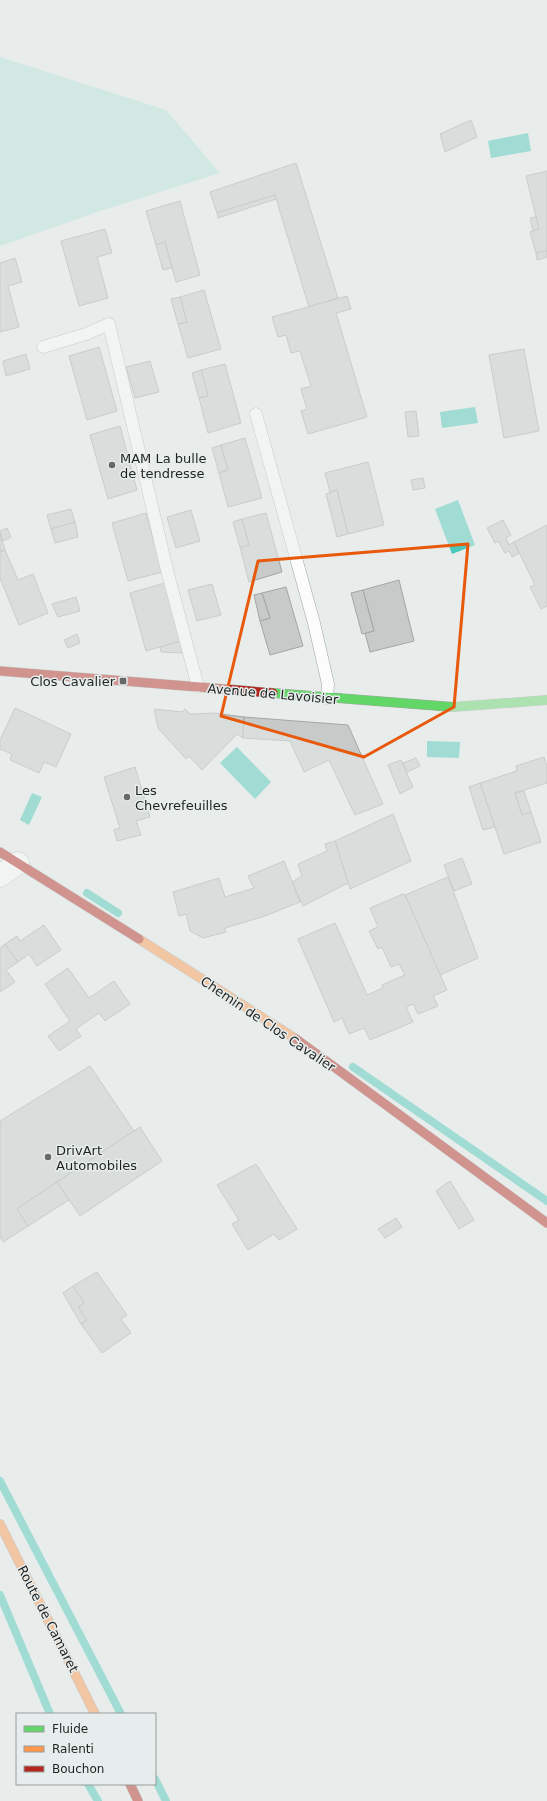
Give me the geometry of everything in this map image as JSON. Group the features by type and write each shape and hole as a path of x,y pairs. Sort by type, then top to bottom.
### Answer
{"street":[{"name":"Avenue de Lavoisier","path":"0,671 453,707 547,700"},
{"name":"Chemin de Clos Cavalier","path":"0,852 291,1035 547,1224"},
{"path":"0,876 18,863"},
{"name":"Route de Camaret","path":"0,1524 94,1713"},
{"path":"130,1785 138,1801"}],"lane":[{"path":"43,347 86,334 109,324 167,570 198,687"},
{"path":"256,414 314,622 328,684 327,698"}],"highlighted area":[{"path":"468,544 454,707 364,757 221,716 258,561"}],"shaded area":[{"path":"0,57 166,110 220,173 100,211 0,246"},
{"path":"528,133 531,151 491,158 488,141"},
{"path":"475,407 478,423 442,428 440,412"},
{"path":"458,500 475,545 452,554 435,509"},
{"path":"427,741 460,742 459,758 427,757"},
{"path":"237,747 271,782 255,799 220,763"},
{"path":"32,793 42,797 29,825 20,820"}],"building":[{"path":"471,120 477,137 445,152 440,134"},
{"path":"296,163 338,298 309,307 275,195 217,213 210,192"},
{"path":"547,171 547,251 536,253 530,232 539,229 526,176"},
{"path":"275,195 276,199 218,218 217,213"},
{"path":"180,201 200,275 176,282 165,242 156,245 146,211"},
{"path":"536,217 539,229 533,231 530,218"},
{"path":"105,229 112,253 97,257 108,298 79,306 61,241"},
{"path":"165,242 172,268 163,270 156,245"},
{"path":"547,251 547,257 537,260 536,253"},
{"path":"15,258 22,282 8,286 19,327 0,332 0,263"},
{"path":"204,290 221,349 188,358 178,324 187,322 180,297"},
{"path":"347,296 351,309 336,313 367,417 308,434 301,411 307,409 301,389 311,386 300,351 291,353 286,335 278,337 272,317"},
{"path":"180,297 187,322 178,324 171,299"},
{"path":"99,347 117,411 87,420 69,356"},
{"path":"524,349 539,431 504,438 489,355"},
{"path":"26,354 30,369 6,376 3,361"},
{"path":"150,361 159,392 135,398 126,367"},
{"path":"225,364 241,423 208,433 199,398 208,396 201,370"},
{"path":"201,370 208,396 199,398 192,373"},
{"path":"416,411 419,436 408,437 405,412"},
{"path":"120,426 137,490 108,499 90,435"},
{"path":"245,438 262,498 228,507 219,473 228,470 221,445"},
{"path":"221,445 228,470 219,473 212,448"},
{"path":"368,462 384,525 348,534 337,490 330,492 325,473"},
{"path":"423,478 425,488 413,490 411,480"},
{"path":"337,490 348,534 337,537 326,494"},
{"path":"71,509 75,522 51,529 47,515"},
{"path":"191,510 200,541 176,548 167,517"},
{"path":"146,513 162,572 128,581 112,523"},
{"path":"266,513 282,572 249,582 240,547 249,545 242,519"},
{"path":"242,519 249,545 240,547 233,522"},
{"path":"503,520 511,535 506,538 509,545 514,542 519,553 512,557 509,551 505,553 498,541 495,543 487,528"},
{"path":"75,522 78,537 55,543 51,529"},
{"path":"547,525 547,606 541,609 530,587 535,585 514,542"},
{"path":"7,528 11,537 3,541 0,531"},
{"path":"0,534 5,550 0,552"},
{"path":"5,550 18,580 33,574 48,613 19,625 0,578 0,552"},
{"path":"399,580 414,641 370,652 365,633 374,631 363,590"},
{"path":"165,583 181,641 146,651 130,593"},
{"path":"212,584 221,615 197,621 188,590"},
{"path":"286,587 303,646 270,655 260,621 270,618 262,593"},
{"path":"363,590 374,631 362,634 351,593"},
{"path":"262,593 270,618 260,621 254,595"},
{"path":"76,597 80,611 58,617 52,604"},
{"path":"77,634 80,643 68,648 64,640"},
{"path":"181,641 184,653 161,652 160,647"},
{"path":"15,708 71,734 56,767 44,762 39,773 10,760 12,754 0,749 0,740"},
{"path":"154,709 182,712 185,709 190,714 213,713 244,717 243,738 237,734 202,770 189,756 186,759 158,728"},
{"path":"244,717 348,725 383,804 355,815 329,760 304,772 290,741 243,738"},
{"path":"544,757 547,766 547,783 515,793 522,815 531,812 541,842 504,854 480,783 517,771 516,766"},
{"path":"416,758 420,766 407,772 403,763"},
{"path":"401,760 413,787 400,794 388,765"},
{"name":"Les Chevrefeuilles","path":"135,767 150,817 136,821 141,835 117,841 114,830 120,828 104,777"},
{"path":"480,783 495,827 483,830 469,787"},
{"path":"524,791 531,812 522,815 515,793"},
{"path":"393,814 411,861 350,889 335,841"},
{"path":"335,841 348,883 303,906 292,882 302,876 298,864 327,851 325,844"},
{"path":"462,858 472,884 454,891 444,865"},
{"path":"284,861 300,902 265,916 225,928 226,932 203,938 190,931 186,914 179,916 173,892 219,878 225,897 254,888 248,876"},
{"path":"448,877 478,958 440,975 405,895"},
{"path":"403,894 405,895 447,990 433,996 438,1006 418,1014 413,1004 406,1007 413,1022 370,1040 364,1028 349,1034 342,1018 334,1022 298,939 335,923 367,995 383,988 382,985 405,975 399,964 391,967 382,947 378,949 369,931 378,927 370,908"},
{"path":"44,925 61,950 37,966 29,954 18,962 5,944 17,936 20,941"},
{"path":"5,944 18,962 6,970 15,982 0,992 0,948"},
{"path":"68,968 89,998 114,981 130,1004 105,1021 99,1013 76,1029 81,1036 59,1051 48,1036 70,1021 45,984"},
{"name":"DrivArt Automobiles","path":"90,1066 134,1131 17,1209 28,1226 3,1242 0,1237 0,1121"},
{"path":"140,1127 162,1161 80,1216 57,1182"},
{"path":"256,1164 297,1229 279,1240 274,1234 248,1250 232,1224 239,1220 217,1185"},
{"path":"450,1181 474,1220 459,1229 436,1191"},
{"path":"57,1182 69,1200 28,1226 17,1209"},
{"path":"396,1218 402,1227 385,1238 378,1229"},
{"path":"97,1272 127,1315 121,1319 131,1333 102,1353 81,1324 87,1320 78,1307 84,1303 73,1286"},
{"path":"73,1286 84,1303 78,1307 87,1320 81,1324 63,1293"}],"waterway":[{"path":"87,893 118,913"},
{"path":"353,1067 547,1201"},
{"path":"0,1481 120,1713"},
{"path":"0,1595 50,1713"},
{"path":"156,1781 166,1801"},
{"path":"89,1785 98,1801"}],"traffic: fast":[{"path":"273,693 453,707 547,700"}],"traffic: slow":[{"path":"139,939 296,1039"},
{"path":"0,1524 94,1713"}],"traffic: jam":[{"path":"0,671 273,693"},
{"path":"0,852 139,939"},
{"path":"296,1039 547,1223"},
{"path":"130,1785 138,1801"}],"place":[{"name":"MAM La bulle de tendresse","path":"112,465"},
{"name":"Clos Cavalier","path":"123,681"},
{"name":"Les Chevrefeuilles","path":"127,797"},
{"name":"DrivArt Automobiles","path":"48,1157"}]}
